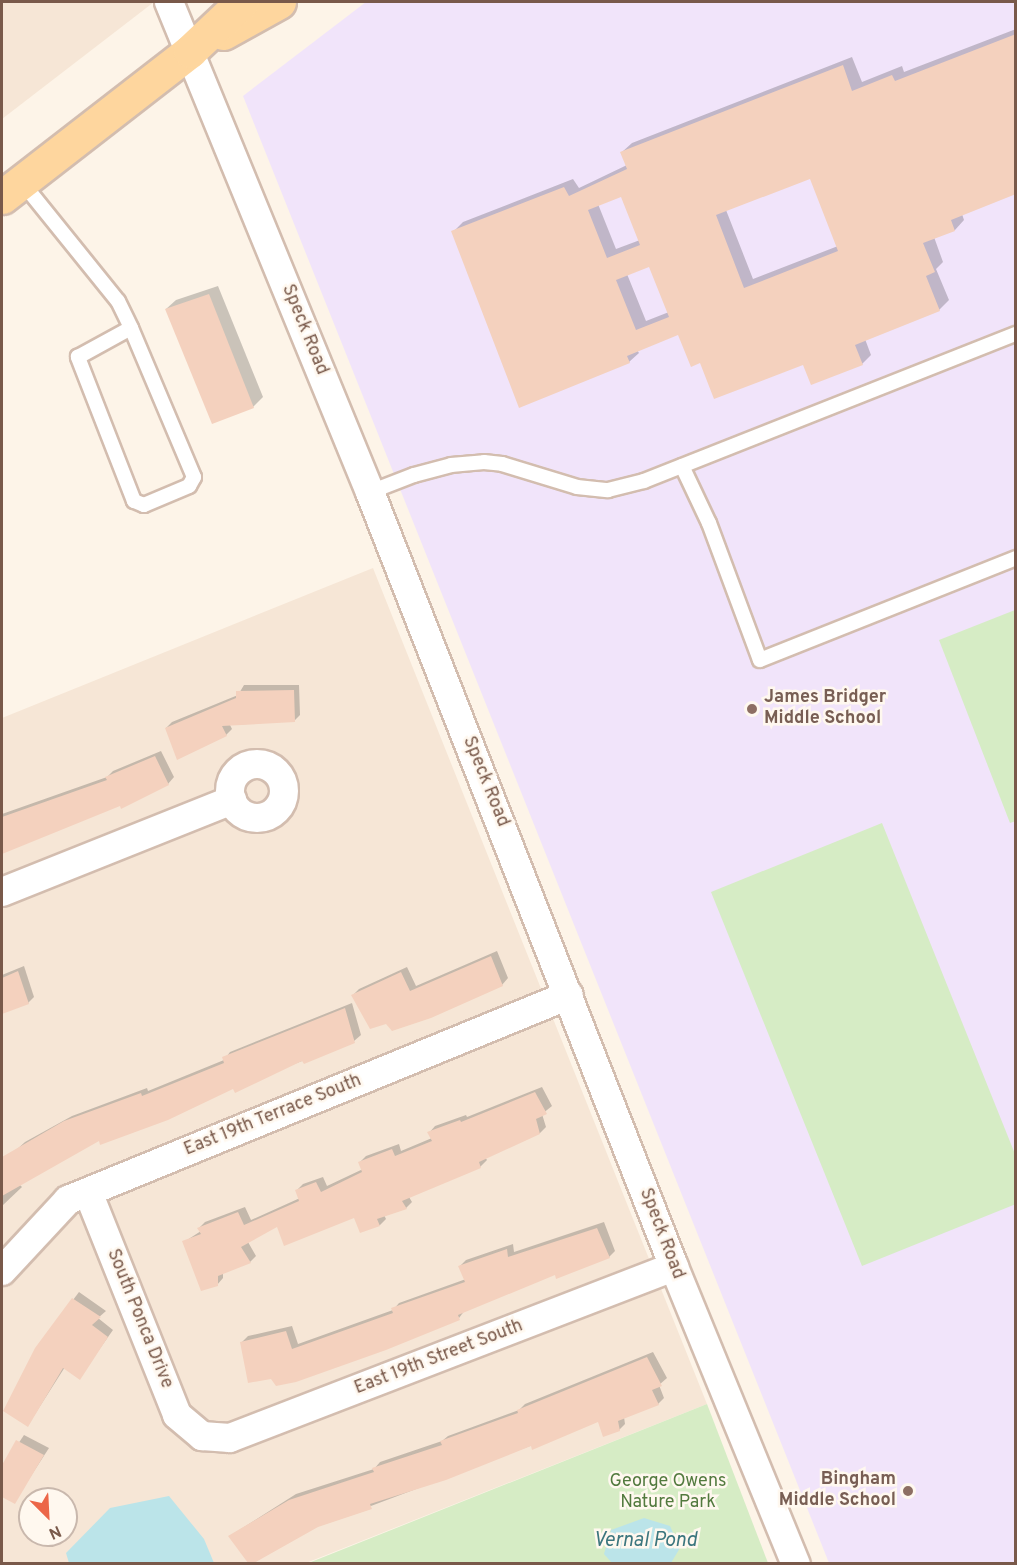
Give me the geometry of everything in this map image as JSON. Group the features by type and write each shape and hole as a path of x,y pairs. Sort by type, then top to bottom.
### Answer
{"main road":[{"path":"11,189 190,51 242,2"},
{"path":"190,51 279,2"}],"street":[{"name":"Speck Road","path":"169,2 370,492 569,995 674,1268 796,1563"},
{"path":"2,892 232,800"},
{"name":"East 19th Terrace South","path":"2,1271 68,1200 569,995"},
{"name":"South Ponca Drive","path":"88,1192 177,1415 202,1436"},
{"name":"East 19th Street South","path":"202,1436 230,1438 674,1268"}],"lane":[{"path":"11,189 118,301 131,328 194,477 189,486 144,505 134,501 78,357 131,328"},
{"path":"370,492 414,475 451,465 473,463 502,464 577,487 608,490 644,481 1016,334"},
{"path":"682,466 709,524 760,660 1016,558"}],"shaded area":[{"path":"2,2 154,2 2,119"},
{"name":"James Bridger Middle School","path":"366,2 1015,2 1015,1563 829,1563 243,96"},
{"path":"373,568 707,1404 306,1563 2,1564 2,718"}],"green space":[{"path":"1015,610 1016,821 1010,823 939,640"},
{"path":"882,823 1015,1154 1016,1204 862,1266 711,892"},
{"name":"George Owens Nature Park","path":"707,1404 768,1563 306,1564"}],"water":[{"path":"169,1496 204,1539 214,1563 69,1563 66,1553 72,1547 78,1547 78,1541 110,1508"},
{"name":"Vernal Pond","path":"644,1518 670,1526 680,1548 671,1563 612,1563 604,1554 611,1530"}],"building":[{"path":"1016,34 1016,194 951,220 955,231 923,243 935,272 926,276 940,311 855,345 863,365 811,385 803,365 714,399 700,363 691,367 678,335 627,356 630,363 519,408 451,231 564,187 569,196 627,169 620,152 843,65 852,91 892,75 895,81","holes":["810,179 838,251 744,288 716,215","621,197 640,245 607,258 588,210","649,267 669,317 636,330 616,280"]},
{"path":"209,294 254,408 212,424 165,309"},
{"path":"294,690 295,722 222,726 227,736 177,760 165,728 236,698 236,691"},
{"path":"155,756 169,785 121,809 120,806 2,854 2,817 107,780 105,777"},
{"path":"491,956 503,986 431,1018 392,1031 386,1024 370,1029 351,995 401,972 410,991"},
{"path":"18,971 29,1004 2,1014 2,978"},
{"path":"345,1008 355,1043 304,1064 302,1061 235,1093 233,1089 168,1120 100,1145 99,1141 2,1196 2,1157 64,1121 141,1093 142,1096 224,1063 222,1057"},
{"path":"535,1092 547,1114 536,1119 540,1134 479,1162 481,1168 402,1201 407,1209 377,1219 380,1226 360,1233 354,1218 284,1246 277,1227 241,1247 251,1263 218,1276 218,1286 201,1291 182,1241 201,1234 197,1228 238,1212 244,1225 299,1201 295,1190 316,1182 321,1192 362,1172 358,1162 392,1149 395,1156 432,1141 427,1132 460,1120 461,1122"},
{"path":"597,1228 610,1258 556,1279 555,1275 458,1315 460,1320 386,1350 296,1382 276,1386 271,1379 248,1383 240,1342 286,1331 292,1349 393,1313 391,1308 465,1282 458,1266 507,1249 508,1257"},
{"path":"72,1298 101,1317 92,1325 108,1337 80,1380 63,1368 28,1427 3,1411 35,1348"},
{"path":"647,1357 662,1386 652,1390 659,1405 618,1421 620,1431 603,1437 598,1422 532,1450 531,1446 446,1480 370,1504 372,1509 318,1527 254,1563 248,1563 228,1536 289,1500 374,1472 372,1468 442,1445 440,1441 518,1413 517,1410"},
{"path":"16,1440 44,1455 25,1487 18,1487 18,1499 15,1504 2,1497 2,1465"}],"place":[{"name":"James Bridger Middle School","path":"752,709"},
{"name":"Bingham Middle School","path":"908,1491"}]}
